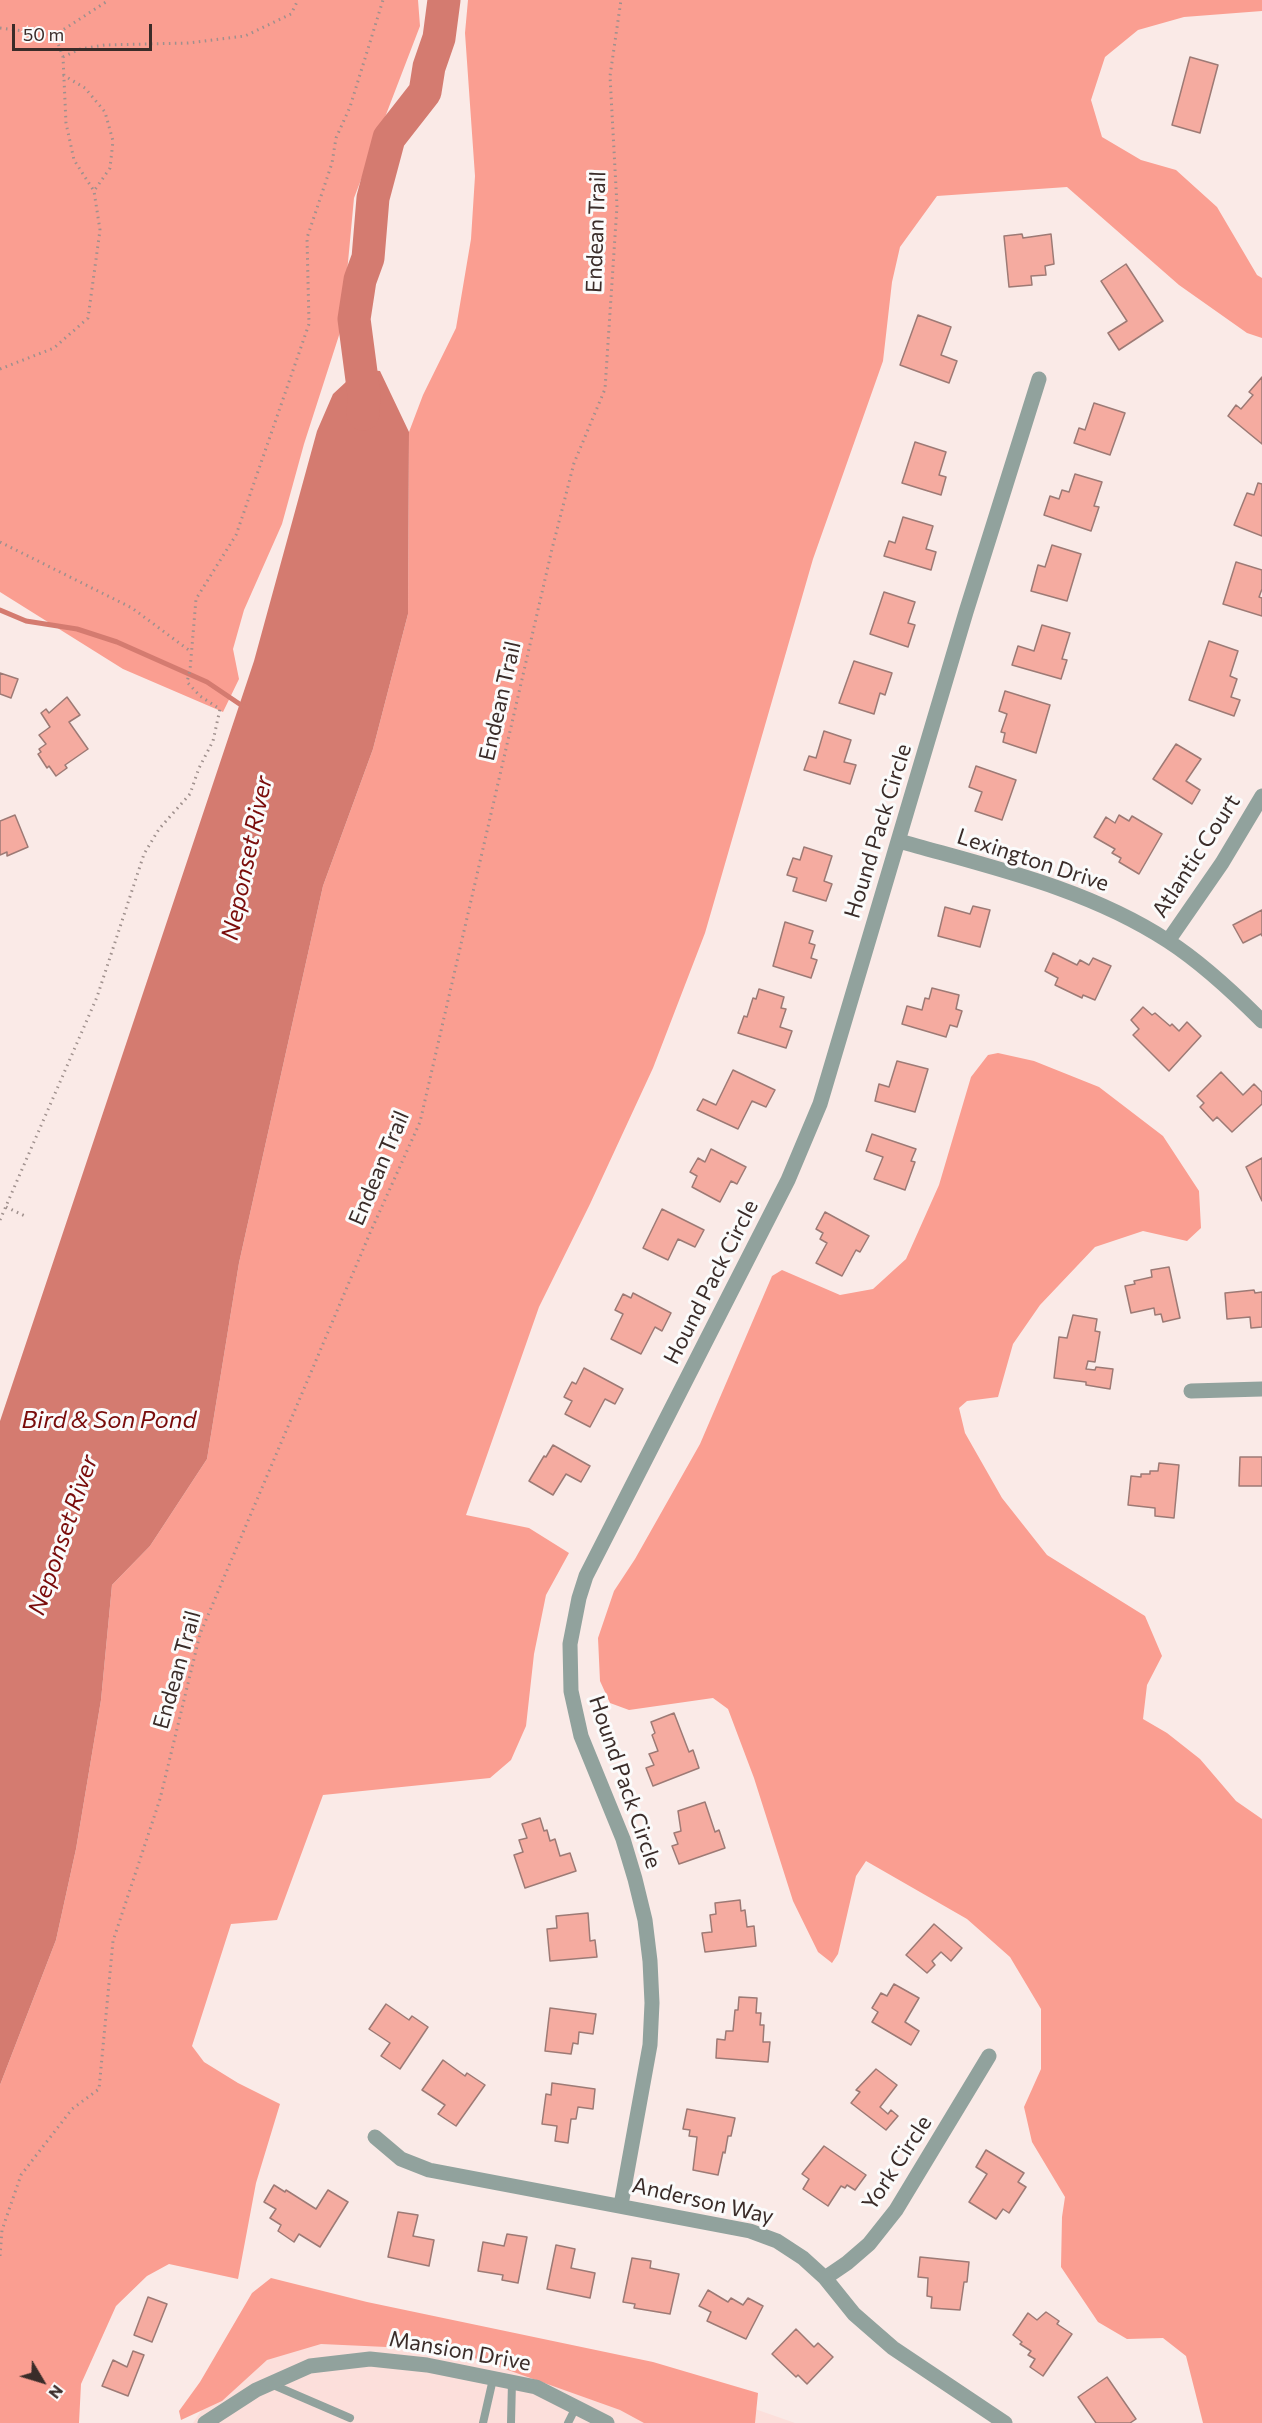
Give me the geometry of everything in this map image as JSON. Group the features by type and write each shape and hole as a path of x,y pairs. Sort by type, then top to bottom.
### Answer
{"street":[{"name":"Hound Pack Circle","path":"621,2205 650,2046 652,2003 650,1961 645,1920 623,1839 581,1736 575,1714 569,1667 573,1621 586,1576 788,1180 807,1138 835,1058 966,612 1039,379"},
{"name":"Atlantic Court","path":"1168,941 1222,863 1262,796"},
{"name":"Lexington Drive","path":"899,841 1040,881 1108,908 1168,941 1202,966 1262,1021"},
{"path":"1191,1391 1262,1389"},
{"name":"York Circle","path":"825,2278 847,2263 868,2244 896,2210 989,2056"},
{"name":"Anderson Way","path":"375,2137 401,2159 429,2170 750,2231 791,2249 825,2278 854,2314 893,2348 1005,2423"},
{"name":"Mansion Drive","path":"205,2423 256,2390 310,2366 370,2359 427,2365 536,2387 607,2423"}],"lane":[{"path":"483,2423 493,2379"},
{"path":"511,2423 512,2382"},
{"path":"270,2383 350,2418"},
{"path":"568,2423 576,2407"}],"path":[{"path":"0,28 55,35 109,0"},
{"path":"63,57 80,49 105,45 188,43 245,36 291,14 298,0"},
{"path":"0,1220 97,997 144,854 159,829 190,794 199,768 213,741 220,709 200,696 186,682 190,670 196,599 236,535 309,324 307,238 321,190 332,163 336,138 350,107 383,0"},
{"name":"Endean Trail","path":"0,2256 2,2230 21,2175 72,2109 99,2089 113,1941 160,1799 200,1634 370,1233 420,1122 552,549 574,463 605,389 617,206 610,76 621,0"},
{"path":"0,369 54,348 87,318 100,230 94,191 74,160 66,123 63,57 55,35"},
{"path":"63,75 85,88 105,112 113,141 110,168 94,191"},
{"path":"0,542 132,608 190,651"},
{"path":"6,1207 25,1216"}],"shaded area":[{"path":"0,0 418,0 420,26 354,198 342,326 304,444 282,524 244,610 233,649 239,679 223,712 123,669 0,592"},
{"path":"468,0 1262,0 1262,11 1184,17 1138,30 1105,57 1091,100 1102,137 1141,160 1176,170 1217,207 1257,275 1262,278 1262,338 1247,333 1179,285 1067,187 937,196 900,247 892,282 883,361 813,559 705,933 653,1068 539,1307 466,1515 529,1528 569,1553 546,1595 534,1654 526,1726 511,1760 490,1778 323,1795 277,1920 231,1924 192,2046 204,2062 238,2083 280,2104 256,2183 238,2279 169,2264 147,2276 116,2306 81,2384 79,2423 0,2423 0,2085 56,1940 76,1849 101,1700 112,1585 150,1546 207,1459 239,1263 323,886 373,749 408,614 409,432 423,395 456,328 471,239 475,176 465,33"},
{"path":"998,1053 1034,1061 1099,1087 1163,1136 1199,1191 1201,1228 1187,1241 1143,1231 1095,1247 1040,1305 1013,1344 998,1397 967,1401 959,1408 965,1433 1002,1498 1047,1555 1145,1616 1162,1656 1147,1685 1143,1719 1167,1733 1200,1759 1236,1801 1262,1819 1262,2423 1203,2423 1186,2356 1163,2338 1127,2339 1098,2322 1061,2267 1062,2217 1065,2197 1032,2142 1024,2107 1041,2069 1041,2009 1010,1957 967,1919 866,1861 856,1876 838,1954 832,1963 818,1952 793,1901 754,1778 728,1709 713,1698 629,1710 610,1703 600,1681 598,1638 614,1591 635,1559 700,1444 772,1276 782,1270 840,1295 873,1289 906,1259 939,1185 971,1077 988,1055"},
{"path":"271,2278 367,2302 653,2362 758,2393 755,2423 644,2423 620,2410 452,2350 321,2344 267,2360 222,2401 181,2420 179,2411 200,2382 252,2293"},
{"path":"279,2294 755,2409 795,2423 193,2423"}],"water":[{"name":"Bird & Son Pond","path":"360,369 380,371 409,432 408,614 373,749 323,886 239,1263 207,1459 150,1546 112,1585 101,1700 76,1849 56,1940 0,2085 0,1421 254,661 317,431 333,394"}],"building":[{"path":"1190,57 1218,65 1200,133 1172,125"},
{"path":"1022,234 1023,238 1051,234 1054,264 1045,266 1046,275 1031,276 1032,285 1009,287 1004,236"},
{"path":"1126,264 1163,321 1119,350 1108,333 1127,321 1101,281"},
{"path":"918,315 951,327 941,355 957,361 949,383 900,365"},
{"path":"1262,377 1262,444 1228,416 1236,405 1241,409 1253,395 1249,392"},
{"path":"1094,403 1125,413 1110,455 1074,443 1079,428 1085,430"},
{"path":"915,442 946,452 939,475 946,477 941,495 902,483"},
{"path":"1075,474 1102,482 1094,506 1099,507 1091,531 1044,515 1050,496 1059,499 1062,490 1069,492"},
{"path":"1258,483 1262,484 1262,536 1234,525 1247,493 1254,495"},
{"path":"903,517 933,526 926,549 936,552 931,570 884,556 889,541 895,543"},
{"path":"1052,545 1081,554 1067,601 1031,591 1038,565 1045,567"},
{"path":"1236,562 1262,570 1262,589 1259,597 1262,598 1262,616 1223,604"},
{"path":"884,592 915,602 908,623 915,625 908,647 870,634"},
{"path":"1042,625 1070,633 1062,659 1067,660 1061,679 1012,665 1018,646 1034,651"},
{"path":"1209,641 1238,651 1230,676 1237,679 1231,697 1240,700 1234,716 1189,700"},
{"path":"854,661 892,673 885,695 880,693 874,714 839,703"},
{"path":"0,673 18,679 11,698 0,694"},
{"path":"1005,691 1050,705 1036,753 1003,742 1005,733 1001,732 1007,714 999,711"},
{"path":"67,697 80,715 69,722 88,749 65,765 67,768 56,776 49,766 47,768 38,754 41,752 39,749 46,744 39,735 50,727 41,713 46,709 49,713"},
{"path":"824,731 851,740 844,762 856,765 850,784 804,770 809,756 816,758"},
{"path":"1176,744 1201,759 1186,781 1200,790 1192,804 1153,779"},
{"path":"976,766 1016,780 1002,820 975,811 982,792 969,787"},
{"path":"15,815 28,847 7,856 7,852 0,855 0,821"},
{"path":"1119,815 1129,821 1132,816 1162,834 1139,874 1119,862 1121,858 1112,853 1115,849 1094,837 1106,817 1115,823"},
{"path":"804,847 832,856 824,881 832,884 826,901 793,891 797,878 787,875 793,858 800,860"},
{"path":"973,906 990,910 980,947 938,936 945,907 970,914"},
{"path":"1262,910 1262,936 1261,934 1243,943 1233,925"},
{"path":"785,922 813,931 809,943 815,945 811,958 817,960 811,978 773,966"},
{"path":"1053,953 1077,965 1080,960 1089,965 1093,958 1111,966 1095,1000 1083,995 1082,998 1055,985 1058,978 1045,971"},
{"path":"932,988 959,995 956,1009 962,1011 957,1027 950,1025 946,1037 902,1024 907,1006 922,1010 925,998 929,999"},
{"path":"759,989 784,997 781,1008 786,1009 780,1027 792,1031 786,1048 738,1033 744,1016 747,1017 753,998 756,999"},
{"path":"1143,1007 1152,1015 1155,1013 1170,1026 1172,1024 1179,1031 1187,1022 1201,1036 1169,1071 1133,1035 1139,1029 1131,1020"},
{"path":"897,1061 928,1069 915,1112 875,1101 879,1084 889,1087"},
{"path":"733,1070 775,1090 766,1107 752,1101 738,1129 697,1110 703,1099 716,1105"},
{"path":"1221,1072 1243,1095 1254,1084 1262,1092 1262,1104 1232,1132 1217,1117 1213,1121 1200,1107 1204,1103 1197,1096"},
{"path":"872,1134 916,1149 911,1161 915,1162 905,1190 874,1179 883,1157 866,1151"},
{"path":"711,1149 746,1167 737,1184 731,1181 720,1202 692,1187 697,1176 690,1172 698,1158 705,1162"},
{"path":"1262,1158 1262,1201 1246,1167"},
{"path":"662,1209 704,1230 695,1247 678,1239 668,1260 643,1248"},
{"path":"825,1212 869,1236 860,1252 856,1250 842,1276 816,1263 827,1243 820,1239 823,1233 816,1229"},
{"path":"1169,1267 1180,1318 1163,1322 1161,1314 1155,1315 1154,1308 1131,1313 1125,1286 1135,1284 1134,1281 1152,1277 1151,1270"},
{"path":"1254,1290 1255,1293 1262,1292 1262,1327 1251,1328 1250,1317 1227,1319 1225,1293"},
{"path":"633,1293 671,1313 662,1331 655,1327 641,1354 611,1339 623,1314 615,1310 623,1294 631,1298"},
{"path":"1073,1315 1097,1319 1095,1331 1100,1332 1095,1362 1088,1361 1086,1369 1095,1370 1096,1367 1113,1369 1110,1389 1086,1385 1086,1382 1054,1378 1059,1337 1067,1338"},
{"path":"584,1368 623,1389 615,1404 605,1399 590,1427 565,1414 572,1401 564,1397 572,1382 576,1384"},
{"path":"553,1445 590,1466 581,1482 566,1474 553,1495 529,1481"},
{"path":"1240,1457 1262,1457 1262,1486 1239,1486"},
{"path":"1159,1463 1179,1465 1174,1518 1155,1516 1155,1508 1128,1505 1131,1476 1141,1477 1141,1474 1158,1471"},
{"path":"674,1713 689,1752 693,1750 699,1768 653,1786 646,1768 654,1765 649,1754 658,1751 652,1735 655,1733 651,1722"},
{"path":"705,1802 715,1832 719,1830 725,1848 679,1864 672,1846 678,1844 674,1833 681,1831 678,1811"},
{"path":"540,1818 550,1841 555,1839 560,1856 570,1853 576,1871 525,1888 514,1855 523,1852 519,1840 527,1838 522,1824"},
{"path":"740,1900 741,1911 745,1910 747,1927 754,1926 756,1946 705,1952 702,1933 712,1932 710,1915 716,1914 715,1903"},
{"path":"588,1913 590,1941 595,1940 597,1957 550,1961 547,1929 557,1928 556,1916"},
{"path":"934,1924 962,1948 951,1961 941,1952 932,1961 935,1965 927,1973 906,1955"},
{"path":"894,1984 919,1998 905,2022 919,2031 911,2045 872,2022 878,2012 872,2008 881,1993 887,1996"},
{"path":"739,1997 757,1998 756,2013 761,2013 760,2025 764,2025 763,2042 770,2042 768,2062 716,2058 717,2039 725,2040 726,2031 733,2031"},
{"path":"386,2004 409,2020 412,2016 428,2027 400,2069 381,2056 390,2043 369,2029"},
{"path":"550,2008 596,2014 593,2034 579,2032 578,2044 573,2043 571,2054 545,2051"},
{"path":"443,2060 465,2076 467,2073 485,2085 456,2126 438,2114 445,2105 422,2090"},
{"path":"876,2069 897,2085 880,2107 888,2114 891,2110 898,2116 886,2130 851,2103 860,2092 856,2090"},
{"path":"552,2083 595,2089 593,2109 578,2107 576,2119 571,2119 568,2143 555,2141 557,2126 542,2124 546,2094 551,2095"},
{"path":"687,2109 735,2118 718,2175 693,2170 697,2137 689,2136 690,2130 683,2129"},
{"path":"824,2146 866,2175 855,2190 847,2185 845,2188 841,2186 828,2206 803,2189 809,2179 802,2174"},
{"path":"986,2150 1024,2173 1018,2182 1026,2187 1009,2213 1003,2209 996,2219 969,2202 987,2174 976,2167"},
{"path":"274,2185 316,2209 328,2190 348,2202 320,2247 299,2234 294,2242 278,2231 281,2225 270,2218 276,2209 264,2202"},
{"path":"398,2212 418,2215 413,2236 434,2240 429,2266 388,2257"},
{"path":"507,2234 527,2237 518,2283 502,2280 503,2275 478,2271 483,2242 504,2246"},
{"path":"556,2245 575,2249 571,2268 595,2273 590,2298 547,2289"},
{"path":"920,2257 969,2262 960,2310 931,2308 932,2297 927,2296 928,2278 918,2277"},
{"path":"632,2258 651,2261 650,2268 679,2274 670,2314 634,2308 635,2304 623,2302"},
{"path":"708,2290 728,2302 731,2298 743,2305 748,2298 763,2306 746,2339 707,2321 711,2312 699,2306"},
{"path":"148,2297 167,2304 152,2342 134,2335"},
{"path":"1046,2312 1059,2321 1057,2324 1072,2334 1043,2376 1030,2367 1035,2359 1028,2355 1031,2351 1020,2344 1022,2342 1013,2335 1028,2313 1037,2320"},
{"path":"796,2329 814,2347 818,2343 833,2357 807,2384 798,2375 796,2377 772,2354"},
{"path":"133,2351 144,2355 128,2396 102,2386 113,2360 127,2367"},
{"path":"1107,2377 1136,2419 1130,2423 1096,2423 1078,2397"}],"waterway":[{"name":"Neponset River","path":"363,414 364,395 354,319 360,280 368,258 373,198 389,138 425,92 429,67 439,38 444,0"},
{"path":"0,610 26,621 77,629 117,642 207,682 244,707"}]}
